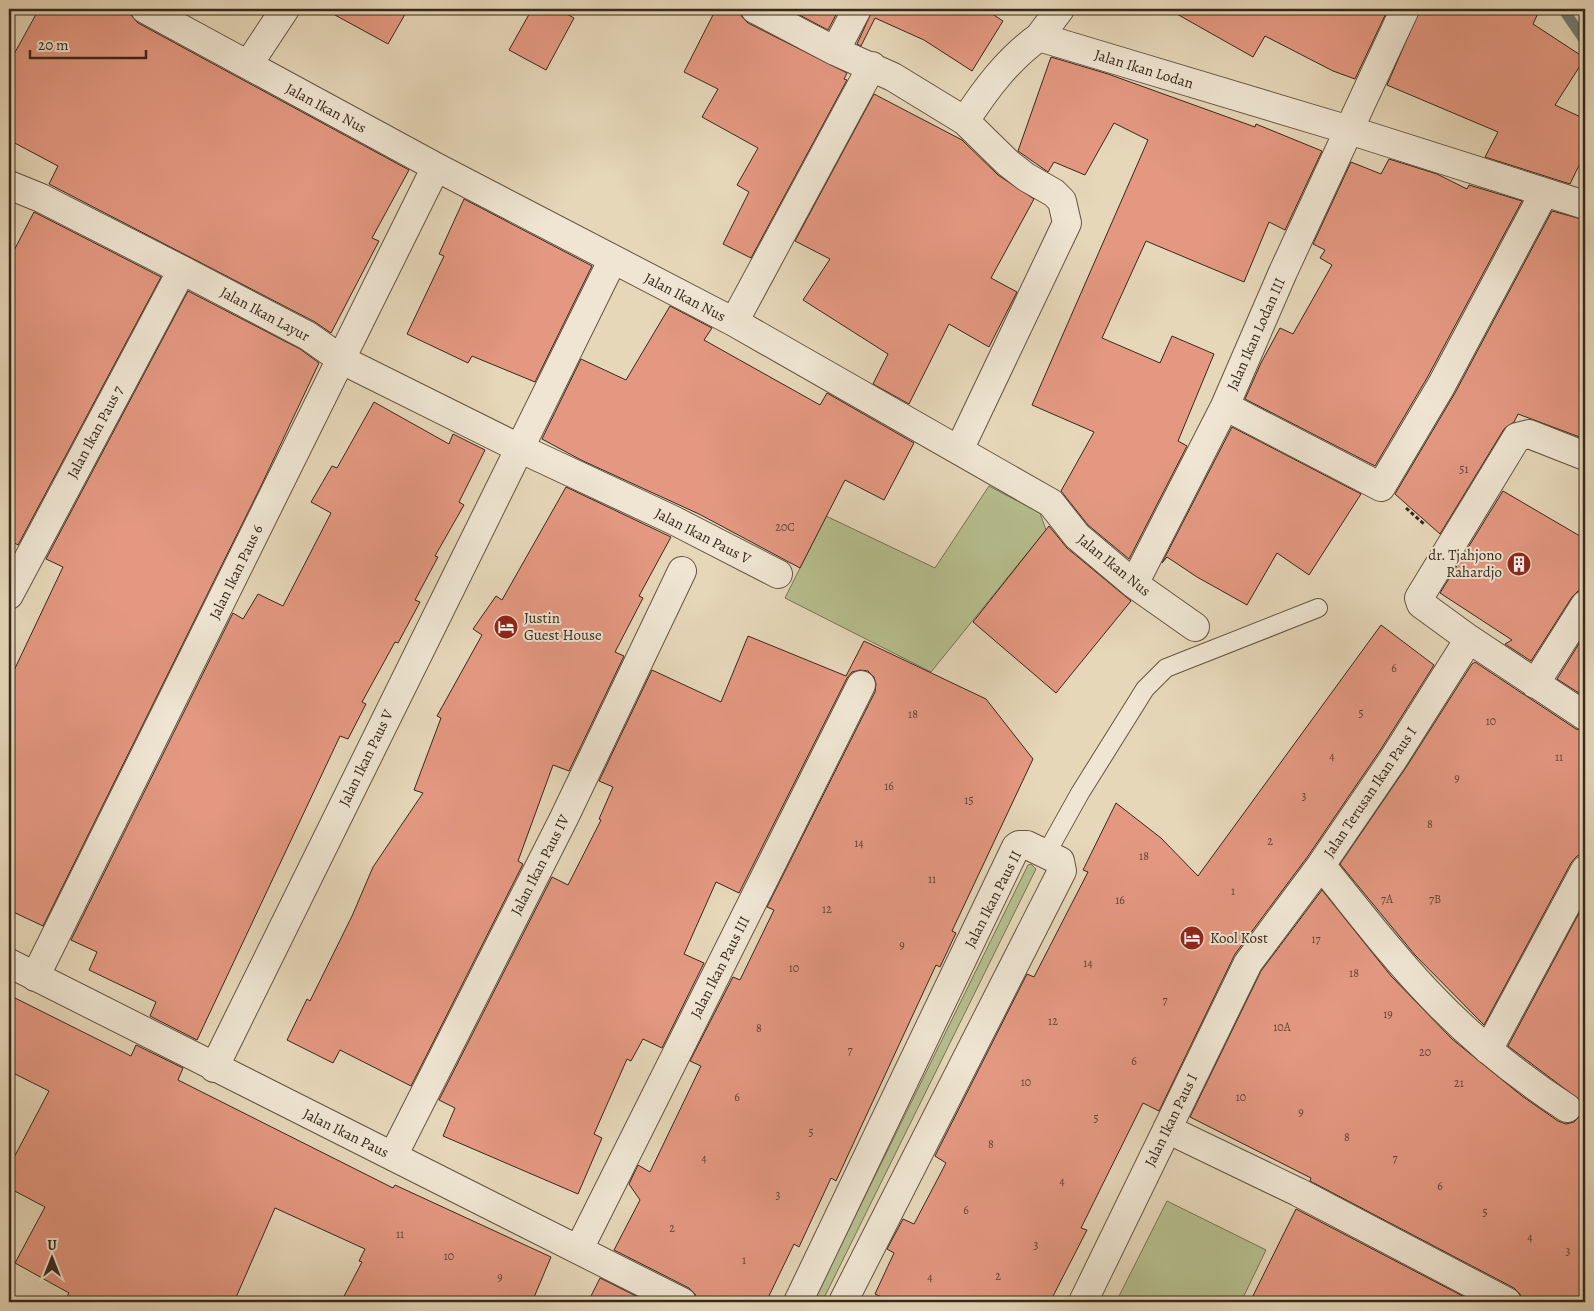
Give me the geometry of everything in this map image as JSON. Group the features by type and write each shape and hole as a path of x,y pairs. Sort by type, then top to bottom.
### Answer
{"street":[{"name":"Jalan Ikan Nus","path":"145,9 436,167 734,322 1051,503 1077,536 1134,584 1195,627"},
{"path":"248,65 285,9"},
{"path":"755,9 835,51 872,66 965,121 1008,163 1026,177 1054,193 1062,201 1067,223 959,450"},
{"path":"835,51 857,9"},
{"path":"965,121 988,87 1025,47 1038,37 1060,9"},
{"name":"Jalan Ikan Lodan III","path":"1405,9 1225,406 1381,487 1446,378 1544,193"},
{"name":"Jalan Ikan Lodan","path":"1038,37 1349,130 1585,206"},
{"path":"734,322 872,66"},
{"name":"Jalan Ikan Paus 6","path":"35,977 436,167"},
{"name":"Jalan Ikan Layur","path":"11,190 41,198 308,336 342,360 519,448"},
{"name":"Jalan Ikan Paus V","path":"214,1068 613,259"},
{"name":"Jalan Ikan Paus 7","path":"9,595 182,270"},
{"path":"1134,584 1225,406"},
{"path":"1585,456 1529,434 1517,437 1419,598 1421,604 1470,640 1585,716"},
{"name":"Jalan Ikan Paus V","path":"519,448 673,520 778,574"},
{"name":"Jalan Ikan Paus IV","path":"393,1156 564,818 682,571"},
{"path":"1535,684 1585,606"},
{"name":"Jalan Terusan Ikan Paus I","path":"1263,940 1320,865 1394,758 1470,640"},
{"name":"Jalan Ikan Paus III","path":"579,1249 861,685"},
{"name":"Jalan Ikan Paus II","path":"798,1302 1016,847 1027,845 1060,861 1062,871 843,1302"},
{"path":"1320,865 1431,996 1488,1050 1541,1091 1567,1108"},
{"path":"1488,1050 1585,870"},
{"name":"Jalan Ikan Paus I","path":"1083,1302 1248,963 1263,940"},
{"name":"Jalan Ikan Paus","path":"9,963 214,1068 682,1302"},
{"path":"1167,1130 1298,1192 1507,1302"}],"lane":[{"path":"1046,854 1145,689 1166,668 1318,608"}],"green space":[{"path":"989,486 1040,513 1046,530 931,672 785,598 826,516 935,568"},
{"path":"1031,864 1036,869 822,1302 813,1302 1028,865"},
{"path":"1167,1201 1266,1250 1241,1302 1116,1302"}],"building":[{"path":"39,9 119,9 131,15 138,23 409,170 372,238 379,241 331,333 315,322 49,184 58,166 9,140 9,63"},
{"path":"324,9 408,9 388,44"},
{"path":"532,9 558,9 574,18 546,70 509,50"},
{"path":"716,9 740,9 742,17 748,23 847,73 844,79 847,80 751,258 723,244 749,192 737,185 758,148 702,117 718,89 684,72"},
{"path":"788,9 839,9 828,30"},
{"path":"873,9 985,9 1003,21 972,71 924,40 875,18 861,46 857,44"},
{"path":"1168,9 1388,9 1355,79 1333,71 1265,36 1253,57"},
{"path":"1420,9 1540,9 1533,24 1585,58 1555,105 1585,119 1585,153 1570,184 1485,157 1498,132 1387,85"},
{"path":"1051,57 1108,74 1255,127 1256,124 1322,151 1285,230 1269,222 1244,282 1146,241 1102,338 1160,363 1172,336 1214,354 1178,441 1187,446 1129,559 1088,525 1061,491 1094,432 1032,405 1148,140 1114,123 1085,175 1054,162 1048,172 1018,151"},
{"path":"874,94 962,140 998,175 1034,199 991,278 1017,292 989,347 949,324 909,404 873,384 888,354 803,300 830,259 795,241"},
{"path":"1389,159 1437,174 1467,189 1469,185 1522,201 1427,378 1375,466 1245,399 1261,363 1280,328 1293,334 1332,265 1320,258 1325,250 1313,244 1351,162 1381,174"},
{"path":"464,199 592,266 535,382 472,356 468,363 407,334 444,256 439,254"},
{"path":"1552,211 1585,220 1585,439 1518,414 1514,422 1504,429 1440,534 1395,494 1455,393"},
{"path":"34,212 161,277 18,545 9,540 9,260"},
{"path":"188,291 300,349 319,363 260,488 43,926 9,910 9,681 63,567 46,559"},
{"path":"670,306 712,328 704,340 820,405 827,393 914,443 884,500 845,480 800,568 699,514 581,460 542,439 581,359 626,380"},
{"path":"374,402 449,444 453,434 485,450 459,502 464,505 435,556 438,557 415,600 420,602 398,643 395,642 362,702 366,704 348,739 340,736 197,1040 150,1016 156,1002 89,970 97,952 71,940 233,613 243,619 258,594 283,606 331,513 311,502 332,466 337,468"},
{"path":"1232,427 1361,494 1309,575 1277,553 1247,605 1197,577 1167,557 1162,563"},
{"path":"566,487 671,537 639,596 643,598 615,652 624,656 569,771 553,765 518,861 523,864 411,1086 340,1050 333,1063 287,1040 307,999 310,1001 352,916 373,867 423,793 414,790 441,718 437,716 482,635 473,629 496,596 502,600"},
{"name":"dr. Tjahjono Rahardjo","path":"1503,491 1585,539 1585,589 1578,591 1572,597 1531,661 1505,644 1512,640 1440,593"},
{"path":"1049,526 1067,548 1131,601 1056,693 973,622"},
{"path":"1381,625 1434,665 1381,749 1308,856 1235,954 1159,1111 1143,1103 1081,1228 1087,1230 1050,1302 892,1302 875,1294 894,1253 887,1249 903,1219 914,1224 946,1163 935,1156 1027,974 1034,977 1088,872 1083,870 1116,803 1161,838 1198,876"},
{"path":"1585,634 1585,697 1557,679"},
{"path":"748,636 846,676 864,641 986,699 1033,759 952,931 956,933 940,967 936,965 836,1181 831,1178 799,1247 794,1244 766,1302 697,1302 695,1294 689,1288 614,1250 640,1200 629,1184 638,1165 650,1172 701,1066 690,1061 733,977 740,980 774,910 767,907 875,692 876,684 874,677 868,671 852,672 847,678 739,893 716,882 684,954 704,963 662,1048 643,1039 631,1061 627,1059 594,1134 602,1138 578,1194 443,1136 455,1108 439,1100 552,877 568,885 601,820 599,819 613,787 599,781 652,670 721,702"},
{"path":"1475,662 1576,729 1585,731 1585,854 1577,856 1571,863 1484,1025 1415,955 1340,864"},
{"path":"1322,890 1391,976 1452,1039 1522,1096 1558,1121 1566,1124 1574,1122 1580,1116 1583,1109 1581,1101 1508,1046 1585,902 1585,1302 1522,1302 1520,1294 1514,1288 1310,1181 1311,1178 1190,1117 1261,971"},
{"path":"9,995 131,1056 136,1045 183,1068 178,1080 393,1188 395,1185 551,1257 532,1302 341,1302 362,1262 359,1261 365,1249 275,1208 234,1302 64,1302 69,1293 15,1263 45,1207 9,1188 9,1167 49,1091 9,1071"},
{"path":"1296,1209 1474,1302 1250,1302"},
{"path":"600,1278 648,1302 588,1302"}],"waterway":[{"path":"1563,9 1585,41"}],"place":[{"name":"dr. Tjahjono Rahardjo","path":"1519,564"},
{"name":"Justin Guest House","path":"506,627"},
{"name":"Kool Kost","path":"1192,938"}]}
